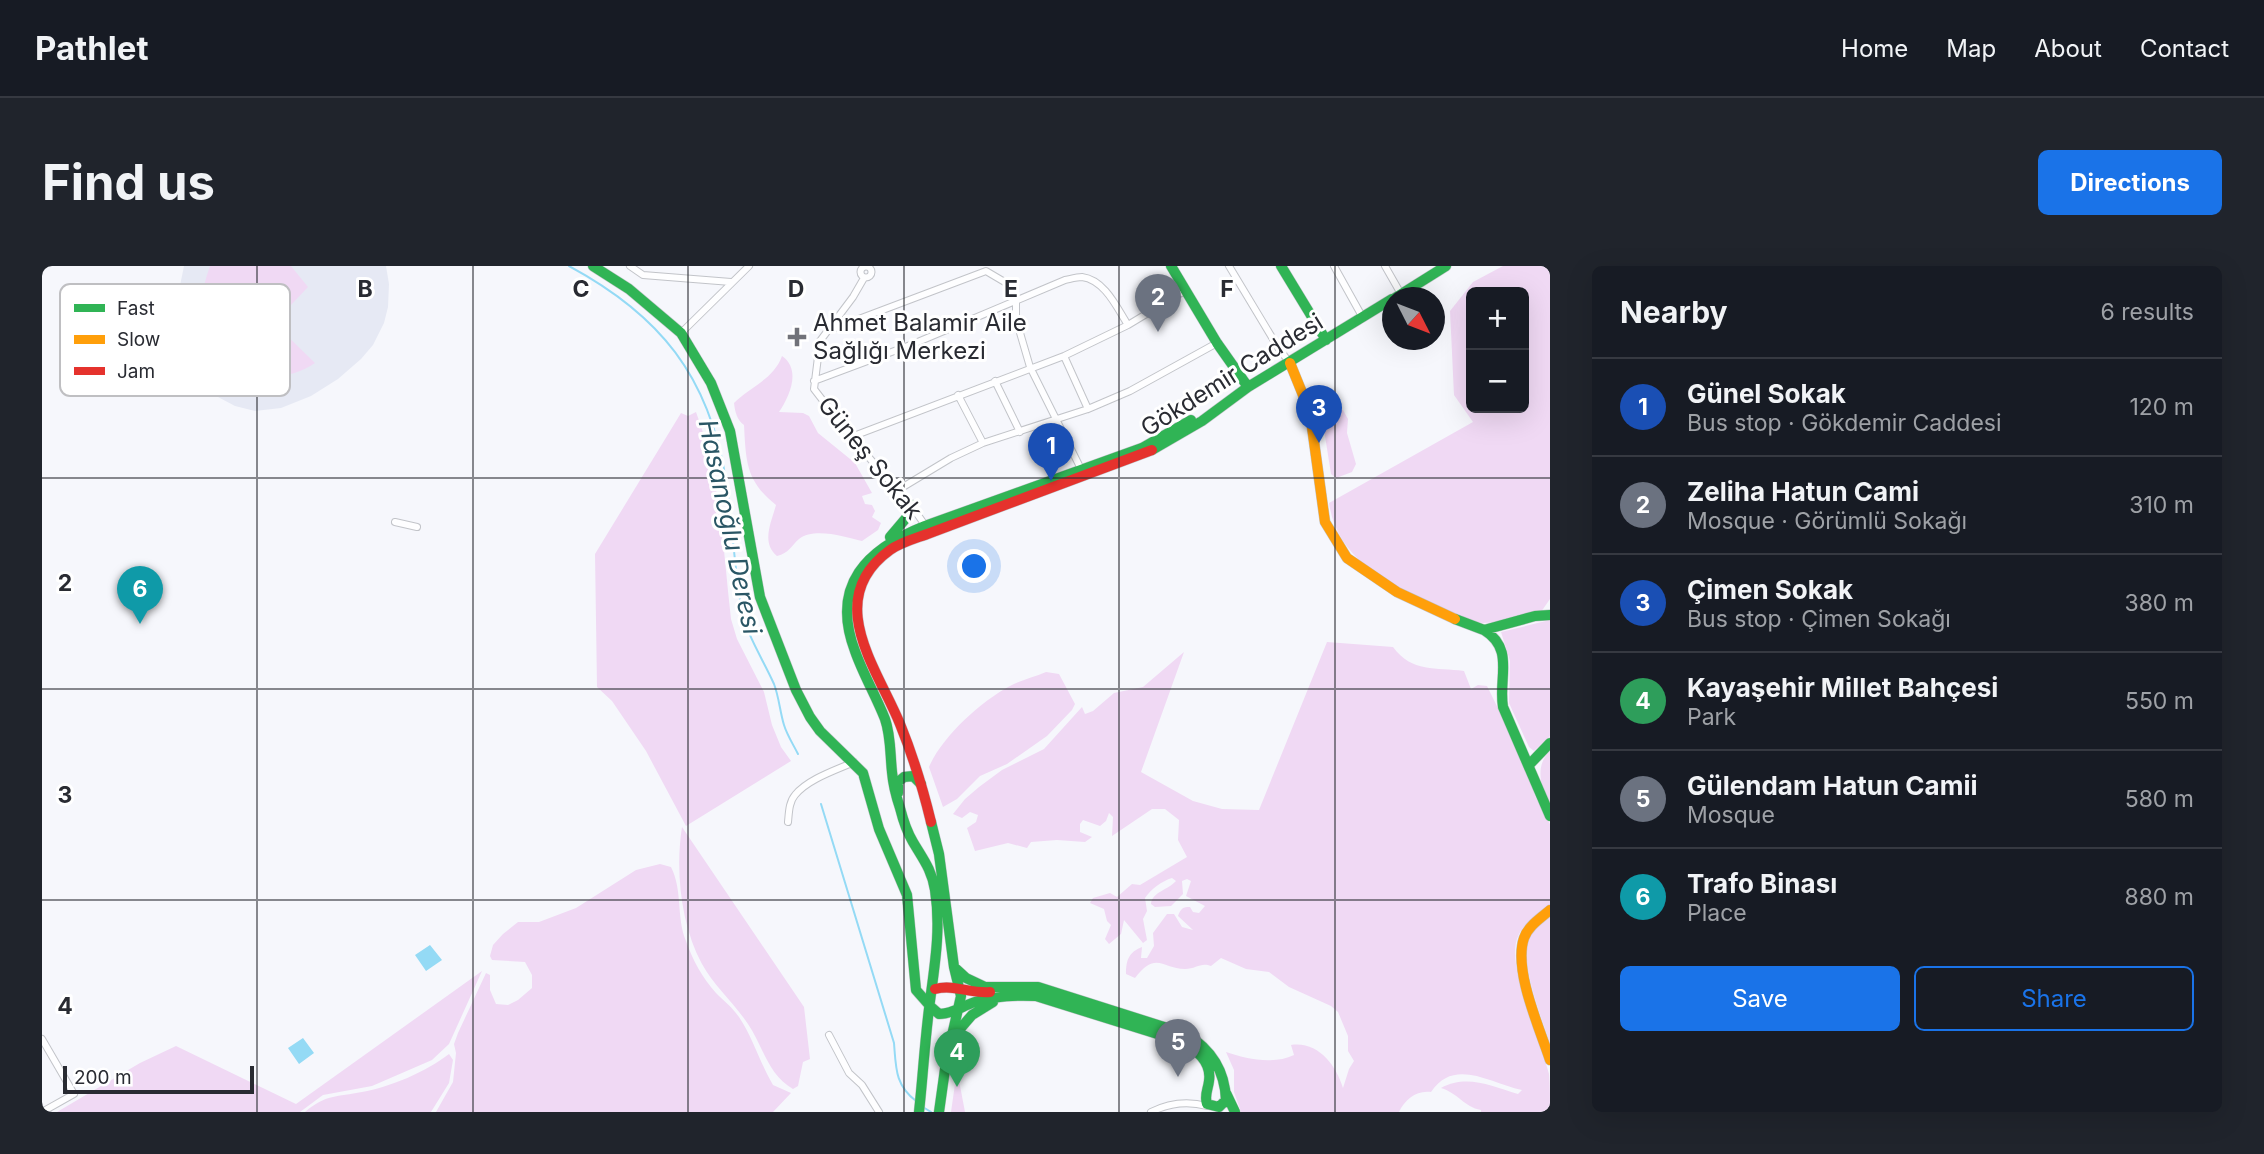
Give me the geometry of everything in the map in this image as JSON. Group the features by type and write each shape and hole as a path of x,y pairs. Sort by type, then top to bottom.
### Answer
{"main road":[{"path":"593,266 629,289 681,334 711,383 730,432 760,597 796,690 810,717 820,732 863,773 878,829 903,882 911,921 917,992 930,1007 944,1015 1000,993 1028,986 1038,987 1186,1034 1204,1045 1212,1054 1235,1112"},
{"path":"1171,266 1217,343 1248,387"},
{"path":"1281,266 1326,340"},
{"name":"Gökdemir Caddesi","path":"1412,287 1446,266"},
{"name":"Gökdemir Caddesi","path":"927,529 1082,473 1144,455 1202,421 1248,387 1382,306"},
{"path":"1290,363 1312,427 1325,522 1338,546 1347,558 1397,593 1496,637 1501,645 1504,662 1501,685 1503,707 1550,816"},
{"path":"910,504 907,517 866,560 856,577 850,592 847,618 850,636 888,727 892,778 902,813 908,831 932,874 938,930 935,989 931,996 919,1112"},
{"path":"884,544 927,529"},
{"path":"927,529 892,548 875,563 862,585 856,612 860,636 900,724 922,786 933,820 939,854 961,1001 946,1062 939,1112"},
{"path":"1485,630 1535,616 1550,615"},
{"path":"1529,765 1550,743"},
{"path":"902,813 897,786 900,779 911,775 922,786"},
{"path":"1550,910 1527,932 1521,950 1523,974 1550,1060"},
{"path":"954,967 971,983 1000,993"},
{"path":"916,981 924,988 947,986 960,991 1045,998 1181,1041 1199,1053 1209,1069 1204,1099 1213,1108 1222,1105 1226,1100 1226,1093 1219,1086 1207,1089"},
{"path":"951,1039 972,1014 1000,993"}],"street":[{"path":"630,266 643,275 732,282"},
{"path":"681,334 749,266"},
{"path":"864,278 861,276 861,268 880,266"},
{"path":"1229,266 1290,363"},
{"path":"1334,266 1363,318"},
{"path":"1385,266 1392,287"},
{"name":"Gökdemir Caddesi","path":"1432,275 1439,266"},
{"path":"814,381 820,341 864,278 870,276 870,268"},
{"path":"827,331 986,271 1008,284 1016,301 1016,319 1030,367 1082,473"},
{"path":"814,381 1049,286 1082,277 1097,284 1109,295 1128,325"},
{"path":"851,437 1064,356 1128,325 1186,290"},
{"path":"898,490 951,458 983,443 1088,409 1130,391 1217,343"},
{"path":"1064,356 1088,409"},
{"name":"Güneş Sokak","path":"814,381 814,389 851,437 910,504 927,529"},
{"path":"995,381 1020,432"},
{"path":"958,395 983,443"},
{"path":"395,522 417,527"},
{"path":"789,822 789,807 795,795 807,785 854,762"},
{"path":"829,1035 849,1073 862,1085 879,1112"},
{"path":"42,1039 74,1094 42,1112"},
{"path":"1191,1102 1207,1089"},
{"path":"1151,1112 1191,1102 1213,1108"}],"shaded area":[{"path":"184,266 386,266 389,284 388,307 384,323 373,345 338,379 311,396 281,408 255,411 235,406 217,396 290,396 290,284 180,284"},
{"path":"210,266 291,266 308,287 290,306 290,284 205,284"},
{"path":"1503,266 1550,266 1550,599 1541,612 1483,623 1461,618 1378,575 1352,552 1341,538 1329,503 1473,422 1467,413 1529,413 1529,287 1469,287 1473,282"},
{"path":"1466,291 1466,412 1454,395 1450,311"},
{"path":"290,339 315,363 290,374"},
{"path":"782,356 791,369 792,384 779,412 803,413 809,416 818,433 855,463 872,493 862,496 865,504 872,505 875,511 872,517 881,523 878,530 862,541 821,533 805,535 777,556 769,545 770,526 776,505 753,479 747,460 744,425 737,416 734,403 768,377"},
{"path":"1343,410 1348,419 1347,433 1356,464 1352,472 1336,478 1331,474 1322,417 1326,412"},
{"path":"696,412 716,488 731,619 737,639 764,692 772,725 781,747 791,761 686,826 646,751 612,701 597,687 595,554 681,413 688,416"},
{"path":"1550,620 1550,736 1534,751 1529,747 1509,703 1510,661 1501,632"},
{"path":"1327,642 1393,647 1416,665 1464,671 1471,689 1478,685 1487,686 1529,771 1535,796 1550,824 1550,905 1523,929 1517,939 1515,952 1526,1006 1549,1074 1550,1112 1481,1112 1441,1088 1470,1082 1518,1094 1522,1090 1485,1078 1461,1074 1440,1082 1431,1092 1412,1096 1399,1112 1241,1112 1234,1092 1234,1070 1226,1052 1251,1059 1277,1060 1294,1055 1291,1045 1310,1047 1331,1063 1343,1088 1354,1061 1348,1051 1348,1036 1338,1012 1331,1006 1289,987 1269,972 1246,969 1221,958 1211,966 1185,969 1154,963 1135,978 1126,974 1128,961 1134,951 1142,947 1141,958 1147,958 1154,946 1153,933 1167,914 1174,914 1182,927 1193,930 1178,916 1179,913 1182,908 1190,907 1193,912 1199,913 1205,906 1186,896 1191,881 1187,879 1182,881 1183,894 1171,906 1155,907 1151,904 1154,897 1176,881 1168,879 1145,898 1147,911 1143,919 1147,940 1143,943 1124,920 1121,934 1109,944 1105,939 1111,925 1104,909 1090,903 1093,898 1110,893 1117,897 1132,884 1140,885 1187,857 1178,840 1179,820 1165,809 1152,809 1112,836 1113,817 1109,813 1100,826 1083,820 1080,832 1092,837 1085,842 1031,842 1027,848 1008,843 975,851 967,828 976,822 978,815 970,812 962,818 953,814 965,799 1002,770 1044,749 1082,707 1085,714 1093,711 1114,693 1143,687 1184,652 1141,772 1193,801 1222,809 1259,810"},
{"path":"1046,672 1059,674 1075,704 1072,710 1047,736 1007,764 980,776 957,799 943,807 929,767 952,732 998,693"},
{"path":"1550,751 1550,806 1542,785 1541,770"},
{"path":"682,827 804,1007 810,1059 803,1062 798,1086 793,1089 772,1068 748,1024 707,972 695,949 685,915 680,879"},
{"path":"660,864 671,867 675,876 683,932 698,968 716,993 739,1017 773,1085 791,1093 773,1112 436,1112 453,1082 456,1053 454,1044 486,973 490,975 490,990 496,1004 508,1005 532,988 532,975 525,962 492,960 490,956 493,945 518,922 539,922 576,908 636,870"},
{"path":"1550,917 1550,1043 1532,989 1527,947 1530,936"},
{"path":"482,971 449,1044 432,1060 372,1086 323,1095 300,1112 57,1112 140,1063 176,1046 296,1104"},
{"path":"449,1054 453,1060 449,1083 431,1112 305,1112 326,1099 396,1083 430,1067"},
{"path":"957,1070 965,1112 951,1112"}],"water":[{"path":"430,945 442,960 426,971 415,955"},
{"path":"303,1038 314,1053 299,1064 288,1048"}],"waterway":[{"name":"Hasanoğlu Deresi","path":"569,266 630,305 675,352 693,380 718,443 726,480 743,617 774,684 785,729 798,754"},
{"name":"Hasanoğlu Deresi","path":"821,804 894,1043 900,1082 916,1101"},
{"name":"Hasanoğlu Deresi","path":"923,1107 931,1112"}],"traffic: fast":[{"path":"593,266 629,289 681,333 711,383 730,431 760,597 796,690 810,717 820,731 863,773 879,829 907,895 916,990 931,1007"},
{"path":"1171,266 1217,343 1248,387"},
{"path":"1281,266 1326,340"},
{"path":"1413,287 1446,266"},
{"path":"1152,450 1202,421 1248,387 1382,305"},
{"path":"925,526 1142,448 1191,420"},
{"path":"890,537 907,517 910,504"},
{"path":"919,1112 937,946 935,890 929,871 902,817 893,781 887,725 855,651 848,628 847,607 859,572 871,558 904,535 925,526"},
{"path":"1455,619 1484,630 1535,616 1550,615"},
{"path":"1484,630 1499,646 1503,665 1503,707 1550,816"},
{"path":"1529,765 1550,743"},
{"path":"898,793 898,782 904,777 913,776 921,784"},
{"path":"931,822 939,854 954,967 961,996 946,1062 939,1112"},
{"path":"931,1007 939,1014 944,1014 990,998 1036,996 1180,1041 1197,1052 1208,1067 1207,1104 1219,1107 1226,1100 1223,1080 1215,1062 1203,1047 1186,1034 1038,987 985,987 966,978 954,967"},
{"path":"953,1037 972,1015 993,1002"},
{"path":"1226,1093 1235,1112"}],"traffic: slow":[{"path":"1290,363 1312,427 1325,522 1347,558 1397,592 1455,619"},
{"path":"1550,910 1528,930 1522,951 1522,966 1529,999 1550,1060"}],"traffic: jam":[{"path":"930,533 1152,450"},
{"path":"930,533 894,547 870,569 860,590 857,612 869,657 905,736 931,822"},
{"path":"935,989 990,992"}],"place":[{"name":"Zeliha Hatun Cami","path":"1158,332"},
{"name":"Ahmet Balamir Aile Sağlığı Merkezi","path":"797,337"},
{"name":"Çimen Sokak","path":"1319,443"},
{"name":"Günel Sokak","path":"1051,481"},
{"name":"Trafo Binası","path":"140,624"},
{"name":"Gülendam Hatun Camii","path":"1178,1077"},
{"name":"Kayaşehir Millet Bahçesi","path":"957,1087"}]}
